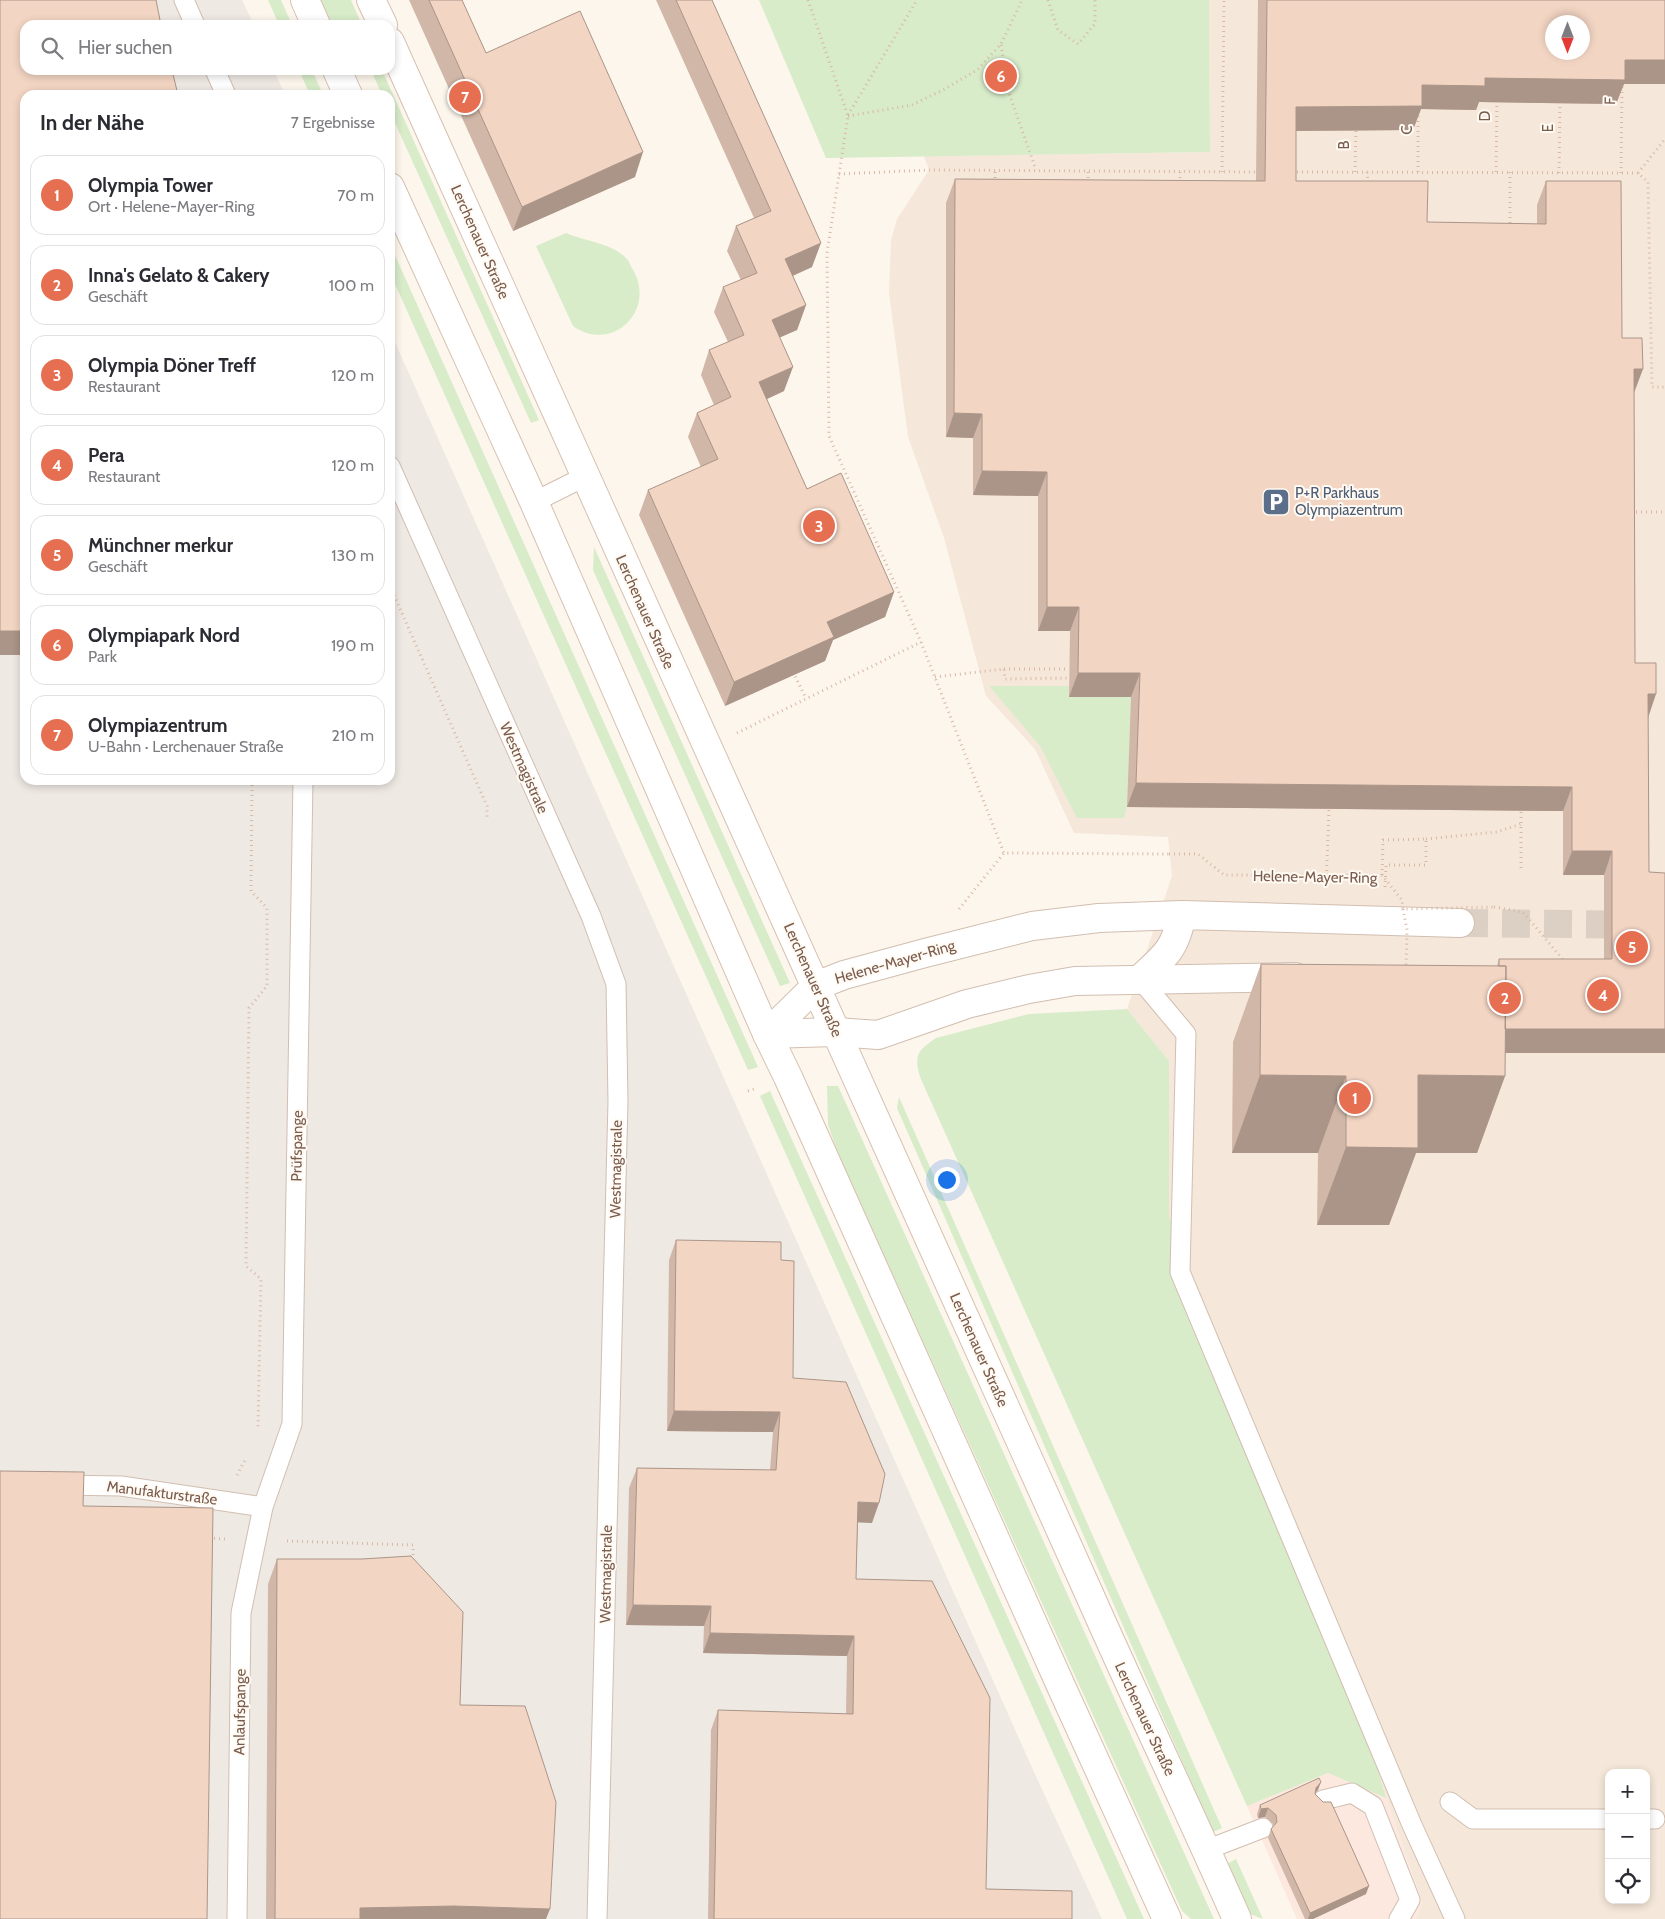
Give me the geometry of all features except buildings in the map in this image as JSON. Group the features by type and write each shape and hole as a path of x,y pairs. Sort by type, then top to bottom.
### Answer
{"main road":[{"path":"304,0 314,20"},
{"path":"372,0 381,20"},
{"name":"Lerchenauer Straße","path":"395,53 1115,1654 1237,1919"},
{"path":"339,75 346,90"},
{"path":"395,197 534,502 767,1034 788,1077 1060,1686 1167,1919"},
{"path":"1140,979 1168,953 1178,935 1182,915"},
{"name":"Helene-Mayer-Ring","path":"767,1034 816,986 844,975 885,963 1032,926 1099,918 1182,915 1460,923"},
{"path":"767,1034 836,1032 878,1035 967,1004 1029,989 1075,981 1315,976"}],"lane":[{"path":"184,0 193,20"},
{"path":"217,75 224,90"},
{"name":"Westmagistrale","path":"395,477 591,916 616,984 618,1102 597,1919"},
{"path":"534,502 584,477"},
{"name":"Prüfspange","path":"264,1507 292,1424 303,785"},
{"path":"1140,979 1186,1034 1180,1272 1412,1825 1455,1919"},
{"name":"Manufakturstraße","path":"37,1484 121,1486 264,1507"},
{"name":"Anlaufspange","path":"237,1919 241,1613 264,1507"},
{"path":"1323,1800 1352,1793 1373,1806 1410,1900 1400,1919"},
{"path":"1450,1802 1473,1819 1605,1819"},
{"path":"1206,1850 1263,1828"}],"path":[{"path":"808,0 848,116"},
{"path":"917,0 848,116 827,252 829,436 921,642 1004,853 962,904"},
{"path":"848,116 912,105 945,90 977,70 1001,44 1022,0"},
{"path":"1048,0 1058,30 1078,44 1095,24 1095,0"},
{"path":"1222,172 1224,0"},
{"path":"1001,44 1009,93 1036,170"},
{"name":"F","path":"1621,173 1622,84"},
{"name":"D","path":"1496,172 1497,94"},
{"name":"E","path":"1559,173 1560,94"},
{"name":"C","path":"1418,111 1418,172"},
{"name":"B","path":"1355,172 1356,123"},
{"path":"1638,173 1665,140"},
{"path":"1293,163 1293,172"},
{"path":"839,174 929,170 1265,172"},
{"path":"994,187 995,170"},
{"path":"1088,171 1088,188"},
{"path":"1180,172 1180,188"},
{"path":"1284,172 1638,173 1648,182 1652,387 1665,387"},
{"path":"1367,172 1368,188"},
{"path":"1510,172 1510,232"},
{"path":"1626,512 1665,512"},
{"path":"395,597 487,806 487,820"},
{"path":"732,735 921,642"},
{"path":"790,667 806,698"},
{"path":"935,677 1004,669 1070,669"},
{"path":"1004,669 1005,679 1070,678"},
{"path":"252,785 251,891 267,908 267,986 249,1008 246,1266 261,1279 258,1436"},
{"path":"1521,804 1522,868"},
{"path":"1325,920 1328,809"},
{"path":"1382,876 1383,840 1497,832 1522,824"},
{"path":"1386,865 1426,865 1426,838"},
{"name":"Helene-Mayer-Ring","path":"1004,853 1198,854 1224,875 1382,876 1402,900 1404,909"},
{"path":"1406,967 1407,930 1404,909 1494,907 1523,912 1568,966"},
{"path":"206,1538 223,1501 250,1451"}],"shaded area":[{"path":"0,0 242,0 252,20 20,20 20,75 276,75 283,90 20,90 20,785 395,785 395,342 1034,1772 1102,1919 0,1919"},
{"path":"1209,0 1665,0 1665,1919 1416,1919 1422,1902 1386,1798 1374,1756 1169,1216 1169,1061 1127,1009 1172,876 1168,837 1074,833 1035,749 986,696 944,538 908,437 889,293 891,240 897,219 929,170 924,156 1210,152"},
{"path":"1328,1773 1386,1798 1422,1902 1416,1919 1297,1919 1247,1806"}],"green space":[{"path":"268,0 281,0 290,20 277,20"},
{"path":"319,0 351,0 360,20 329,20"},
{"path":"759,0 1209,0 1210,152 826,158"},
{"path":"301,75 314,75 321,90 308,90"},
{"path":"373,75 384,75 391,90 380,90"},
{"path":"395,99 539,420 531,423 395,123"},
{"path":"566,233 613,249 629,261 639,284 639,299 635,312 627,323 616,331 602,335 588,333 573,326 536,246"},
{"path":"395,255 758,1067 748,1070 395,284"},
{"path":"594,547 790,983 780,986 593,570"},
{"path":"989,686 1069,686 1070,697 1131,697 1127,807 1124,818 1077,818 1040,746"},
{"path":"1127,1009 1169,1061 1169,1216 1374,1756 1386,1798 1328,1773 1247,1806 920,1077 917,1058 921,1050 936,1038 1029,1014"},
{"path":"827,1086 838,1086 1214,1919 1191,1919 1182,1911 840,1159 828,1125"},
{"path":"770,1091 1144,1919 1127,1919 760,1096"},
{"path":"899,1097 1222,1828 1213,1832 897,1108"},
{"path":"1236,1859 1263,1919 1250,1914 1227,1864"}],"tunnel":[{"path":"1460,923 1665,925"}],"place":[{"name":"Olympiapark Nord","path":"1001,76"},
{"name":"Olympiazentrum","path":"465,97"},
{"name":"P+R Parkhaus Olympiazentrum","path":"1276,502"},
{"name":"Olympia Döner Treff","path":"819,526"},
{"name":"Münchner merkur","path":"1632,947"},
{"name":"Pera","path":"1603,995"},
{"name":"Inna's Gelato & Cakery","path":"1505,998"},
{"name":"Olympia Tower","path":"1355,1098"}]}
